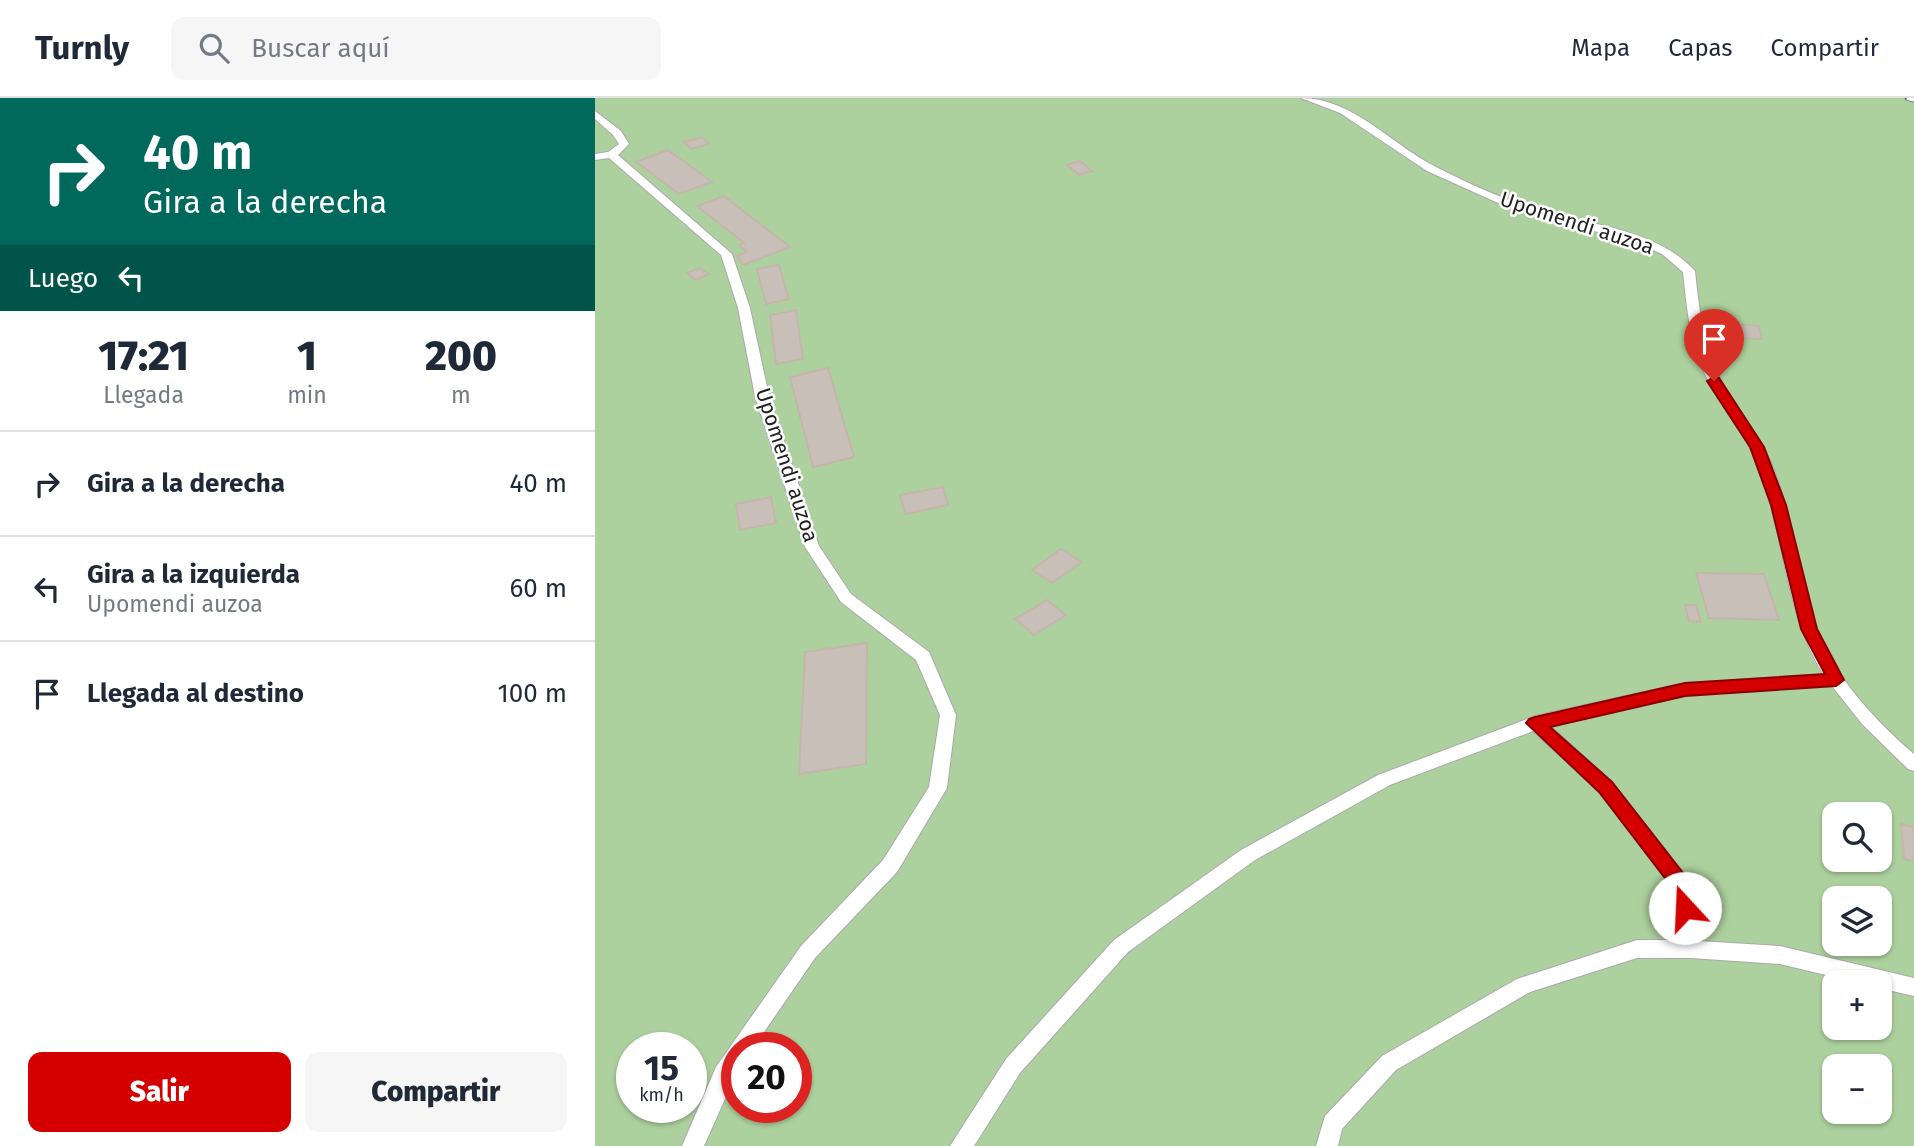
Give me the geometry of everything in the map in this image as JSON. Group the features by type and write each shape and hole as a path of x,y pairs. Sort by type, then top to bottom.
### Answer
{"lane":[{"name":"Upomendi auzoa","path":"1306,98 1343,111 1443,174 1511,205 1638,240 1666,252 1689,271 1703,357 1714,381 1757,447 1778,505 1809,629 1836,680 1914,764"},
{"name":"Upomendi auzoa","path":"595,114 617,133 624,144 620,151 603,156"},
{"name":"Upomendi auzoa","path":"603,156 726,254 744,308 762,396 812,547 846,598 923,656 948,715 939,788 890,866 808,952 752,1032"},
{"path":"961,1146 1013,1066 1121,946 1248,855 1384,780 1535,723 1685,690 1836,680"},
{"path":"1535,723 1606,787 1683,888 1691,949"},
{"path":"1327,1146 1333,1123 1389,1063 1524,985 1637,950 1691,949 1780,955 1914,986"},
{"path":"693,1146 721,1079"}],"green space":[{"path":"595,98 1914,98 1914,1146 595,1146"}],"building":[{"path":"702,137 709,144 691,149 684,142"},
{"path":"668,150 712,182 679,194 636,162"},
{"path":"1080,161 1092,171 1079,175 1067,165"},
{"path":"724,196 790,247 743,265 737,256 747,252 739,245 744,243 697,206"},
{"path":"779,265 789,299 766,304 757,269"},
{"path":"700,268 709,274 696,280 687,273"},
{"path":"796,310 803,359 776,364 770,315"},
{"path":"1731,324 1759,326 1762,339 1735,338"},
{"path":"828,368 854,457 813,467 790,377"},
{"path":"943,487 948,505 905,514 900,495"},
{"path":"771,497 776,523 740,530 736,504"},
{"path":"1061,549 1082,562 1052,583 1032,570"},
{"path":"1696,573 1764,574 1779,620 1709,618"},
{"path":"1047,600 1066,615 1034,635 1015,619"},
{"path":"1685,605 1696,605 1701,622 1689,621"},
{"path":"867,643 866,764 799,774 805,652"},
{"path":"1901,824 1914,827 1914,861 1904,859"}],"railway":[{"path":"1907,98 1914,100"}],"route":[{"path":"1685,908 1683,888 1606,787 1535,723 1685,690 1836,680 1809,629 1778,505 1757,447 1714,381"}]}
